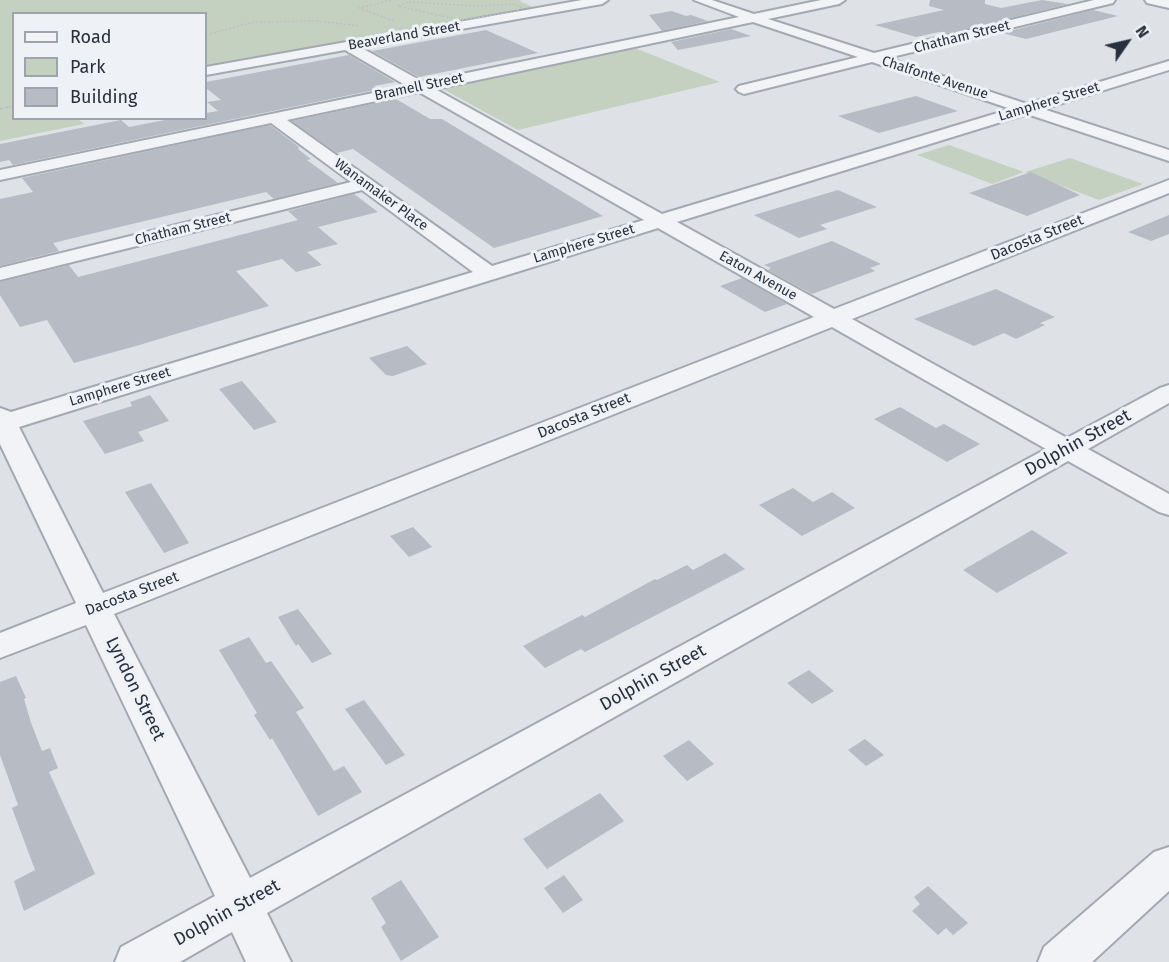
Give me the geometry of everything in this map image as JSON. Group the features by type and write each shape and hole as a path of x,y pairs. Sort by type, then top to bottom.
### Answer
{"street":[{"name":"Beaverland Street","path":"207,71 602,0"},
{"name":"Chalfonte Avenue","path":"700,0 1169,156"},
{"name":"Bramell Street","path":"0,175 839,0"},
{"name":"Chatham Street","path":"744,89 1109,0"},
{"path":"1151,0 1169,4"},
{"name":"Eaton Avenue","path":"347,46 1169,506"},
{"name":"Lamphere Street","path":"1,421 1169,65"},
{"name":"Wanamaker Place","path":"273,117 488,273"},
{"name":"Chatham Street","path":"0,274 366,184"},
{"name":"Dacosta Street","path":"0,646 1169,186"},
{"name":"Dolphin Street","path":"137,962 1169,393"},
{"name":"Lyndon Street","path":"1,421 96,609 268,962"},
{"path":"1060,962 1169,865"}],"path":[{"path":"391,0 359,8 396,22"},
{"path":"399,0 409,2"},
{"path":"207,35 254,22 317,21 339,25 378,25 375,38 378,40"}],"green space":[{"path":"0,0 521,0 537,9 207,69 207,12 12,12 12,120 79,120 84,124 0,141"},
{"path":"635,48 720,82 518,130 441,88"},
{"path":"949,145 1024,172 992,184 917,155"},
{"path":"1070,158 1143,184 1099,200 1025,172"}],"building":[{"path":"930,0 985,0 985,4 1001,8 1042,0 1068,4 945,34 939,32 916,37 875,25 944,10 929,6"},
{"path":"1093,10 1118,16 1026,39 1002,33"},
{"path":"672,11 708,21 662,31 649,15"},
{"path":"731,29 751,36 678,50 671,42"},
{"path":"486,30 538,53 419,77 372,51"},
{"path":"349,55 395,82 374,86 379,89 13,165 9,160 0,162 0,144 121,120 129,127 165,120 207,120 207,113 218,111 207,102 221,100 207,89 207,82"},
{"path":"916,96 958,111 879,133 838,116"},
{"path":"396,99 430,119 442,119 603,216 494,248 353,149 337,153 292,121"},
{"path":"270,125 311,159 307,160 338,183 274,199 266,192 53,243 59,251 0,266 0,199 33,192 22,178"},
{"path":"1031,172 1080,195 1027,216 969,193"},
{"path":"838,190 877,207 820,225 827,229 799,238 754,215"},
{"path":"354,194 378,212 318,227 338,244 307,252 322,265 296,272 282,259 236,271 269,306 136,346 74,363 47,320 20,327 0,295 0,282 69,265 78,277 298,220 288,211"},
{"path":"1169,215 1169,234 1151,241 1128,232"},
{"path":"832,241 881,264 870,268 875,271 812,294 768,270 771,268 764,265"},
{"path":"742,278 787,304 765,312 720,286"},
{"path":"996,289 1055,317 1040,323 1045,325 1016,339 1004,333 974,346 914,319"},
{"path":"407,346 427,364 393,376 386,375 369,358"},
{"path":"242,381 277,422 254,430 219,389"},
{"path":"150,395 169,421 138,432 144,441 105,454 83,421 132,406 130,402"},
{"path":"900,407 936,428 944,424 980,444 947,462 874,419"},
{"path":"151,483 189,543 164,553 125,492"},
{"path":"793,488 813,502 832,492 855,508 802,536 759,505"},
{"path":"413,527 432,547 409,557 390,536"},
{"path":"1032,530 1068,553 997,593 963,570"},
{"path":"725,553 745,569 585,652 581,649 545,668 523,646 582,615 585,617 655,579 687,565 693,570"},
{"path":"298,609 332,654 312,663 298,644 296,646 278,617"},
{"path":"249,637 266,663 271,661 304,708 296,712 334,771 344,766 362,792 318,816 272,738 270,740 254,715 257,713 219,650"},
{"path":"809,670 834,691 812,704 787,683"},
{"path":"16,676 26,698 24,699 31,723 42,751 50,748 58,768 49,772 95,874 24,911 14,881 35,870 12,808 18,805 0,755 0,682"},
{"path":"364,700 405,755 386,765 345,709"},
{"path":"865,739 884,755 866,766 848,750"},
{"path":"689,740 714,764 687,781 663,756"},
{"path":"600,793 624,821 547,869 523,839"},
{"path":"564,875 583,900 563,913 544,888"},
{"path":"401,880 439,937 401,961 381,927 386,923 371,898"},
{"path":"928,886 968,923 953,935 946,928 938,935 912,911 920,904 914,897"}]}
